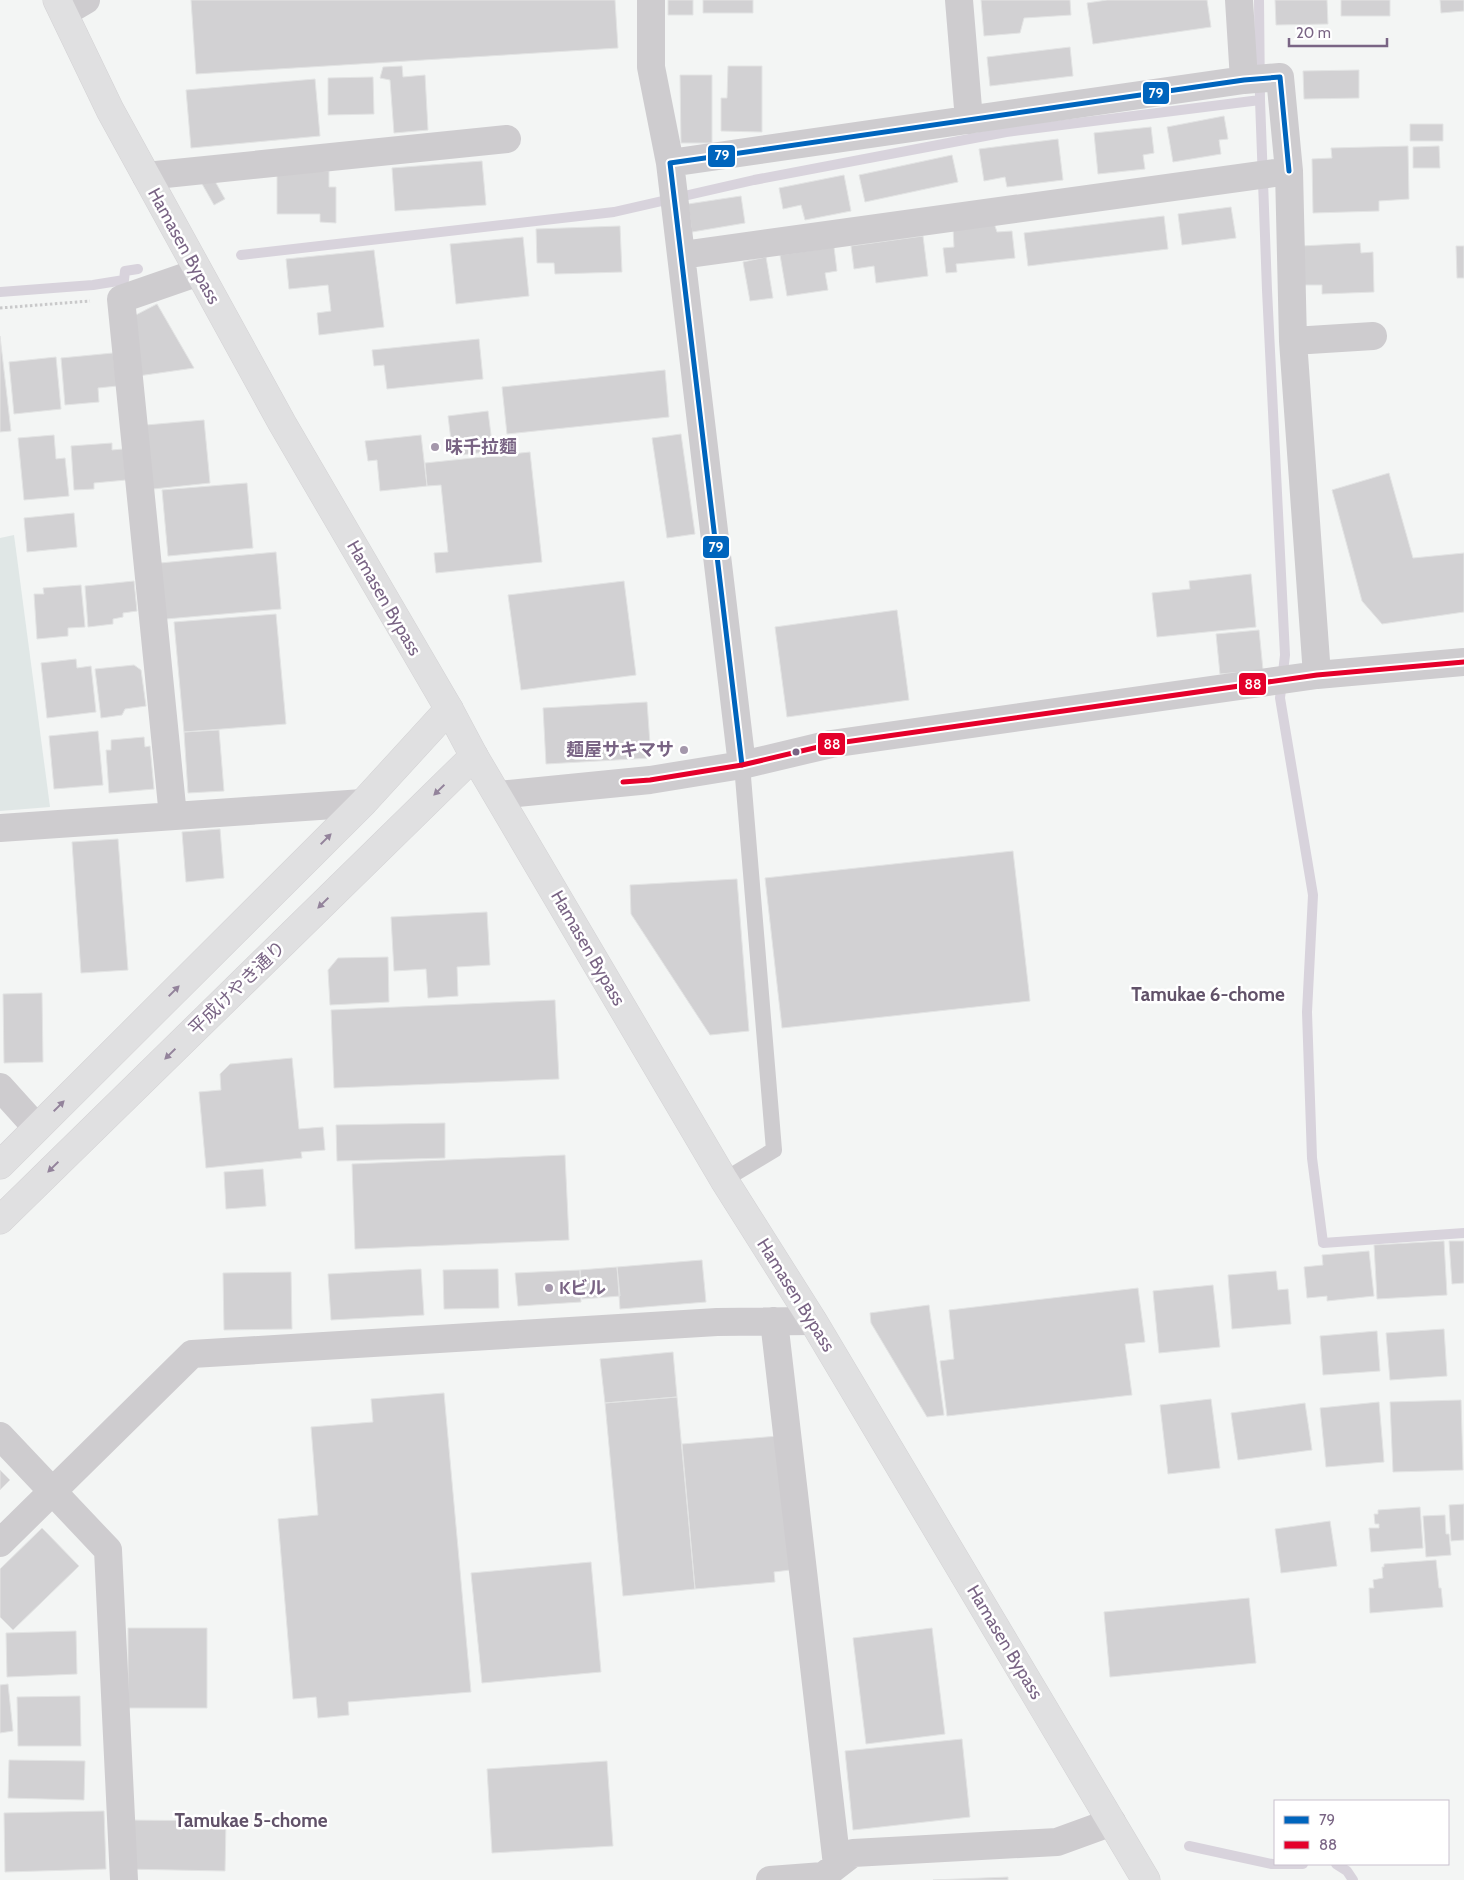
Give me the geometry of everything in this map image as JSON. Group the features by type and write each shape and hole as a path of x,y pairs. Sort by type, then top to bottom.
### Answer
{"main road":[{"name":"Hamasen Bypass","path":"69,4 110,110 282,423 449,709 474,756 724,1180 813,1321 1146,1880"},
{"path":"0,1165 363,803 449,709"},
{"name":"平成けやき通り","path":"0,1220 474,756"}],"street":[{"path":"651,0 651,67 670,163 682,255 742,765"},
{"path":"959,0 969,120"},
{"path":"1238,0 1244,80"},
{"path":"670,163 1244,80 1280,77 1289,171 1293,341 1317,675"},
{"path":"146,176 508,139"},
{"path":"682,255 1289,171"},
{"path":"173,816 121,299 199,272"},
{"path":"1293,341 1373,336"},
{"path":"498,795 650,780 742,765 831,744 1317,675 1464,662"},
{"path":"0,828 363,803"},
{"path":"0,1086 37,1128"},
{"path":"774,1321 837,1865"},
{"path":"0,1543 192,1354 717,1322 813,1321"},
{"path":"0,1436 108,1550 124,1880"},
{"path":"770,1880 823,1876 853,1854 1057,1842 1112,1822"}],"lane":[{"path":"724,1180 774,1150 742,765"}],"path":[{"path":"0,308 121,299"}],"shaded area":[{"path":"14,535 50,807 0,811 0,538"}],"building":[{"path":"191,0 615,0 618,48 196,74"},
{"path":"668,0 693,0 693,15 668,15"},
{"path":"703,0 753,0 753,13 703,13"},
{"path":"981,0 1070,0 1071,15 1024,18 1020,33 984,36"},
{"path":"1107,0 1207,0 1211,27 1093,44 1087,3"},
{"path":"1275,0 1327,0 1328,24 1276,25"},
{"path":"1341,0 1390,0 1390,16 1341,16"},
{"path":"1440,0 1464,0 1464,11 1441,13"},
{"path":"1070,47 1073,76 990,86 987,57"},
{"path":"402,66 403,77 425,75 428,130 394,133 390,80 380,78 383,67"},
{"path":"728,66 762,66 762,132 721,131 721,98 727,98"},
{"path":"1359,70 1359,98 1304,99 1303,71"},
{"path":"680,75 712,75 712,143 681,143"},
{"path":"373,77 374,114 328,115 328,78"},
{"path":"315,79 320,136 191,148 186,90"},
{"path":"1224,116 1228,139 1219,140 1221,154 1173,162 1167,127"},
{"path":"1410,124 1443,124 1443,141 1410,141"},
{"path":"1151,127 1154,153 1143,155 1145,169 1098,174 1094,133"},
{"path":"1058,139 1063,180 1007,187 1005,177 984,181 979,149"},
{"path":"1408,146 1409,199 1379,201 1379,211 1313,213 1312,159 1332,158 1331,148"},
{"path":"1439,146 1440,168 1413,168 1413,147"},
{"path":"952,155 958,182 865,202 859,175"},
{"path":"482,161 486,205 395,211 392,168"},
{"path":"277,171 329,171 329,187 336,187 336,223 320,222 320,214 277,214"},
{"path":"844,175 851,211 805,220 801,205 783,209 779,188"},
{"path":"212,176 225,199 214,205 201,182"},
{"path":"741,196 745,223 692,232 688,204"},
{"path":"1231,207 1236,238 1182,245 1178,214"},
{"path":"1164,216 1168,249 1028,266 1024,233"},
{"path":"994,223 997,232 1012,231 1015,258 956,264 957,272 946,273 943,248 954,247 953,227"},
{"path":"620,226 622,272 555,274 554,263 537,263 536,229"},
{"path":"923,236 928,276 876,283 874,266 854,269 851,246"},
{"path":"523,237 529,296 456,304 450,244"},
{"path":"1360,243 1361,253 1373,252 1374,292 1322,294 1322,285 1302,285 1301,246"},
{"path":"1456,246 1464,246 1464,278 1457,278"},
{"path":"834,247 837,271 825,273 828,290 787,296 780,255"},
{"path":"374,250 384,327 319,335 317,313 331,311 328,285 289,289 286,259"},
{"path":"766,257 773,298 750,301 743,262"},
{"path":"157,304 194,368 138,376 132,317"},
{"path":"0,336 11,431 0,432"},
{"path":"479,339 483,379 387,389 384,365 374,366 372,350"},
{"path":"113,353 117,386 98,388 99,402 65,405 61,358"},
{"path":"56,357 61,409 14,414 9,362"},
{"path":"665,370 669,417 507,434 502,387"},
{"path":"488,411 493,451 453,456 448,416"},
{"path":"204,420 210,483 153,489 146,425"},
{"path":"681,434 695,534 667,538 652,438"},
{"path":"54,435 56,459 65,458 69,496 24,500 18,438"},
{"path":"421,435 427,486 380,491 377,460 368,461 365,441"},
{"path":"112,443 112,450 123,449 126,480 94,483 94,489 74,490 71,446"},
{"path":"530,452 542,562 436,573 434,553 448,552 441,485 427,486 425,463"},
{"path":"1389,473 1413,558 1464,553 1464,612 1382,624 1362,601 1332,490"},
{"path":"247,483 253,548 168,556 162,490"},
{"path":"74,513 77,547 27,552 24,518"},
{"path":"276,552 281,609 166,619 160,563"},
{"path":"1251,574 1256,627 1157,637 1152,593 1190,589 1189,581"},
{"path":"134,581 137,611 123,613 123,617 113,619 113,624 88,627 85,586"},
{"path":"624,581 636,675 521,690 508,595"},
{"path":"81,585 85,627 68,628 68,636 37,639 34,594 44,594 43,588"},
{"path":"897,610 909,700 787,717 775,627"},
{"path":"276,614 286,724 184,732 174,622"},
{"path":"1259,630 1263,670 1220,674 1216,634"},
{"path":"76,659 77,668 91,666 96,712 47,718 41,663"},
{"path":"134,665 141,670 146,706 125,709 122,715 101,718 95,669"},
{"path":"647,702 651,758 546,764 543,708"},
{"path":"219,730 224,791 188,793 184,732"},
{"path":"98,731 103,785 54,789 49,736"},
{"path":"144,737 145,747 150,746 154,789 109,793 106,750 111,750 111,740"},
{"path":"220,829 224,878 186,882 182,832"},
{"path":"118,839 128,970 81,973 72,842"},
{"path":"1013,851 1030,1001 782,1028 765,878"},
{"path":"737,879 749,1031 710,1035 631,914 630,885"},
{"path":"487,912 490,965 457,967 458,996 428,998 426,969 394,971 391,917"},
{"path":"388,957 389,1002 330,1005 328,970 338,958"},
{"path":"42,993 43,1062 4,1063 3,994"},
{"path":"555,1000 559,1079 334,1088 331,1010"},
{"path":"292,1058 299,1129 323,1127 325,1150 301,1152 302,1158 206,1168 199,1092 221,1090 220,1074 230,1064"},
{"path":"445,1123 445,1158 337,1161 336,1125"},
{"path":"565,1155 569,1240 355,1249 352,1164"},
{"path":"263,1169 266,1206 226,1209 224,1172"},
{"path":"1444,1241 1447,1295 1377,1299 1374,1245"},
{"path":"1449,1241 1464,1241 1464,1283 1452,1284"},
{"path":"1369,1251 1374,1296 1327,1301 1327,1296 1307,1298 1304,1267 1323,1265 1322,1255"},
{"path":"702,1260 706,1302 620,1309 617,1267"},
{"name":"Kビル","path":"617,1267 620,1296 582,1299 580,1270"},
{"path":"421,1269 424,1315 331,1320 328,1274"},
{"path":"498,1269 499,1308 444,1309 443,1270"},
{"name":"Kビル","path":"580,1270 581,1302 518,1306 515,1273"},
{"path":"1276,1271 1278,1290 1288,1289 1291,1324 1232,1329 1228,1275"},
{"path":"291,1272 292,1329 224,1330 223,1273"},
{"path":"1213,1285 1220,1347 1159,1353 1153,1291"},
{"path":"1138,1288 1145,1342 1125,1344 1132,1395 947,1416 940,1361 954,1359 949,1310"},
{"path":"929,1305 944,1415 927,1417 871,1323 870,1313"},
{"path":"1444,1329 1447,1376 1390,1380 1386,1333"},
{"path":"1377,1331 1380,1371 1323,1375 1320,1336"},
{"path":"673,1352 677,1397 605,1403 600,1359"},
{"path":"444,1393 471,1692 348,1702 349,1715 318,1718 316,1697 293,1699 278,1519 318,1515 311,1427 373,1422 371,1399"},
{"path":"677,1397 695,1589 623,1596 605,1403"},
{"path":"1211,1399 1220,1468 1168,1474 1160,1405"},
{"path":"1461,1400 1463,1470 1393,1472 1390,1402"},
{"path":"1379,1402 1384,1462 1326,1467 1320,1408"},
{"path":"1305,1403 1312,1450 1238,1460 1231,1413"},
{"path":"778,1436 790,1570 774,1572 775,1582 695,1589 682,1444"},
{"path":"0,1470 10,1480 0,1490"},
{"path":"1464,1504 1464,1540 1451,1541 1449,1505"},
{"path":"1420,1507 1423,1548 1371,1552 1369,1528 1379,1528 1379,1524 1375,1524 1374,1514 1378,1514 1378,1510"},
{"path":"1445,1515 1446,1534 1449,1534 1451,1555 1426,1557 1423,1516"},
{"path":"1330,1521 1337,1566 1281,1573 1275,1529"},
{"path":"42,1528 79,1566 13,1630 0,1617 0,1569"},
{"path":"1436,1560 1443,1607 1370,1613 1369,1588 1374,1588 1373,1580 1383,1578 1382,1567 1384,1567 1384,1564"},
{"path":"591,1562 601,1672 482,1683 471,1573"},
{"path":"1249,1598 1256,1663 1110,1677 1104,1612"},
{"path":"128,1628 207,1628 207,1708 128,1708"},
{"path":"932,1628 945,1734 866,1744 853,1638"},
{"path":"76,1631 77,1674 7,1677 6,1633"},
{"path":"8,1684 13,1731 0,1733 0,1685"},
{"path":"80,1696 81,1746 18,1746 17,1697"},
{"path":"962,1739 970,1817 853,1830 845,1751"},
{"path":"9,1760 85,1761 84,1800 8,1798"},
{"path":"607,1761 613,1846 492,1853 487,1769"},
{"path":"104,1811 106,1869 5,1872 4,1813"},
{"path":"126,1820 226,1821 225,1871 125,1869"},
{"path":"1008,1877 1008,1880 933,1880"}],"waterway":[{"path":"1259,0 1260,100 1267,290 1285,655 1280,698 1313,895 1307,1012 1312,1158 1323,1243 1464,1233"},
{"path":"241,255 614,212 754,180 1006,132 1260,100"},
{"path":"0,292 93,285 124,280 125,271 138,269"},
{"path":"1189,1846 1274,1864"},
{"path":"1338,1865 1347,1871 1353,1880"}],"transit line":[{"name":"79","path":"742,765 670,163 1244,80 1280,77 1289,171"},
{"name":"88","path":"623,782 650,780 742,765 831,744 1317,675 1464,662"}],"place":[{"name":"味千拉麵","path":"435,447"},
{"name":"麺屋サキマサ","path":"684,750"},
{"name":"Kビル","path":"549,1288"}],"district":[{"name":"Tamukae 6-chome","path":"1208,994"},
{"name":"Tamukae 5-chome","path":"251,1820"}]}
